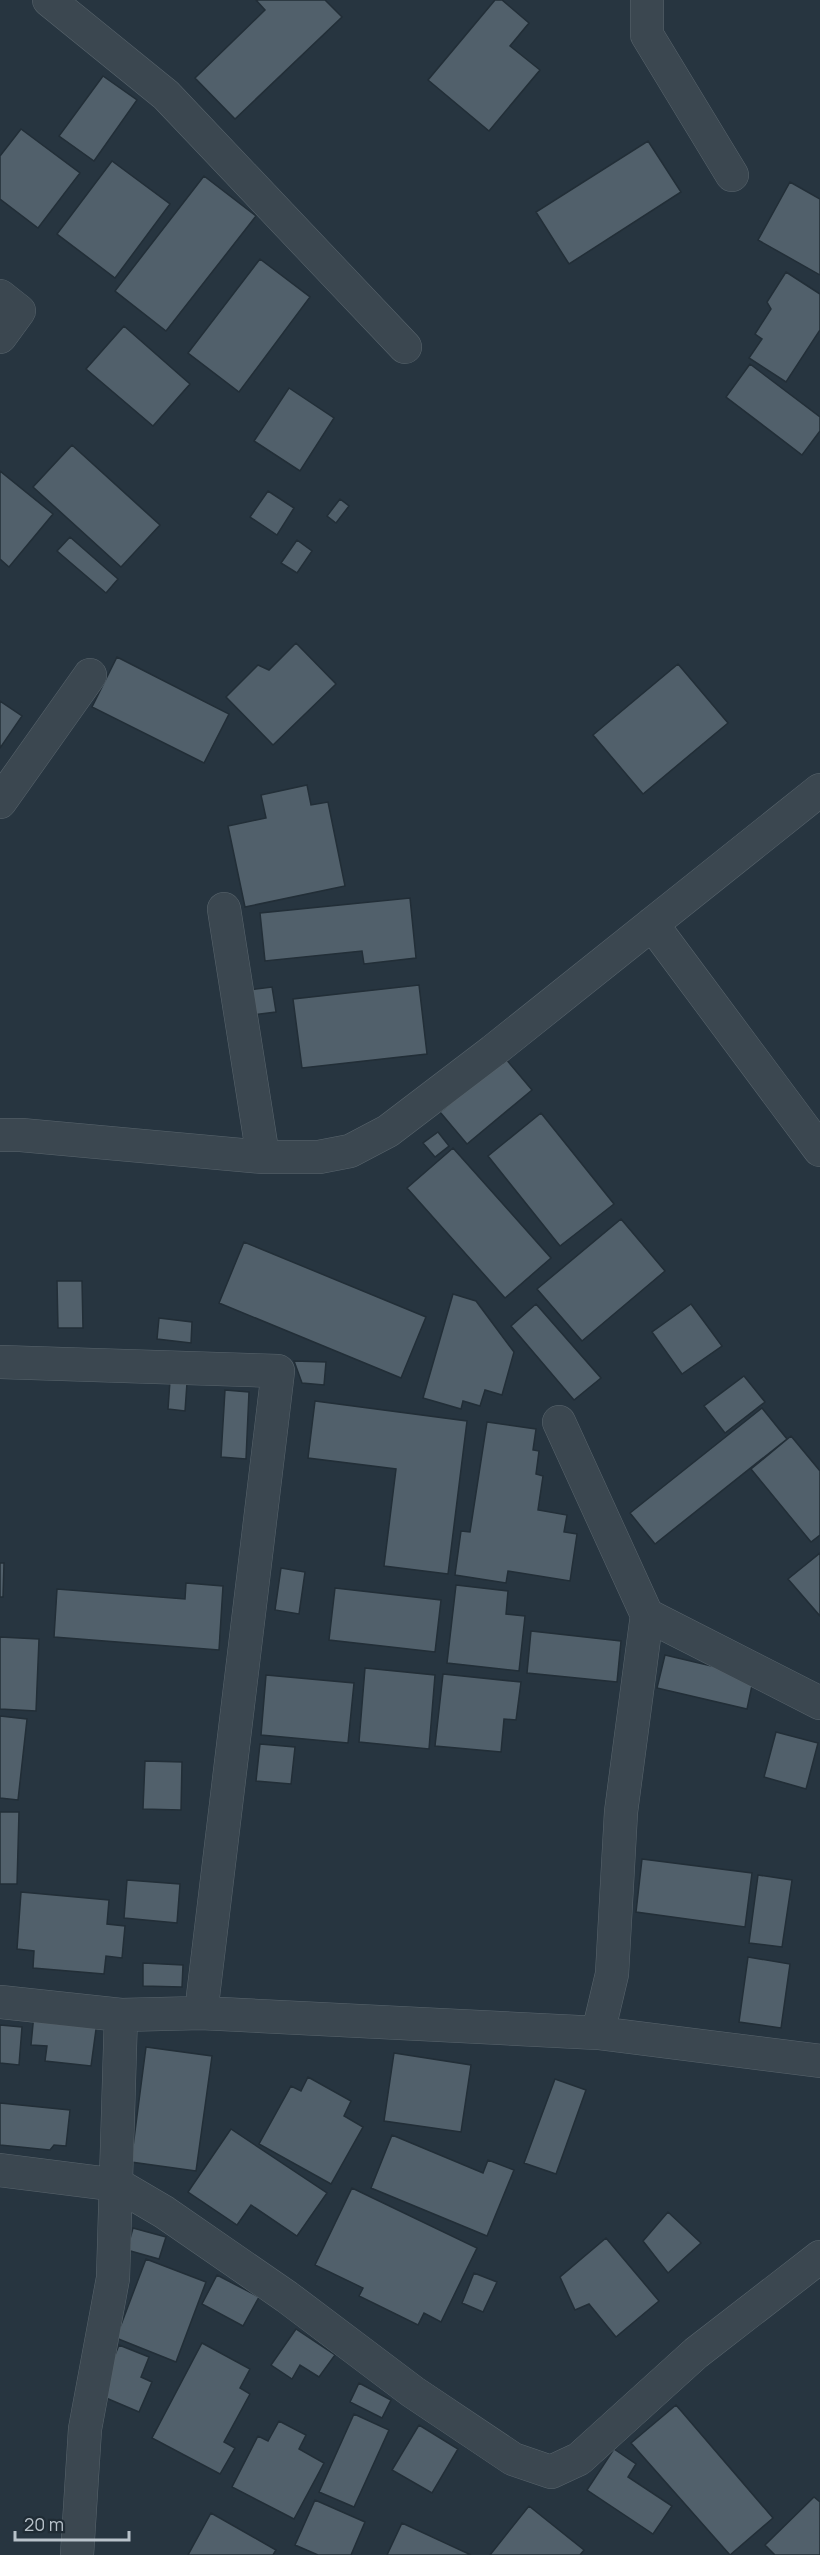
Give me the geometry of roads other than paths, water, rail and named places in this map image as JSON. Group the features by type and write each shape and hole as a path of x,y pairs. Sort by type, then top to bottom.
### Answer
{"street":[{"path":"49,0 166,95 405,347"},
{"path":"647,0 647,35 732,175"},
{"path":"0,296 19,311 0,337"},
{"path":"0,802 90,675"},
{"path":"0,1135 263,1157 319,1157 350,1151 388,1131 494,1051 820,790"},
{"path":"224,909 263,1157"},
{"path":"652,924 820,1150"},
{"path":"0,1362 278,1371 201,2013"},
{"path":"559,1422 647,1615 621,1812 612,1974 598,2033"},
{"path":"647,1615 820,1703"},
{"path":"0,2002 121,2015 201,2013 598,2033 820,2061"},
{"path":"77,2555 85,2428 113,2278 118,2185 121,2015"},
{"path":"0,2170 118,2185 164,2212 278,2290 413,2392 513,2459 551,2472 579,2459 696,2353 820,2257"}]}
